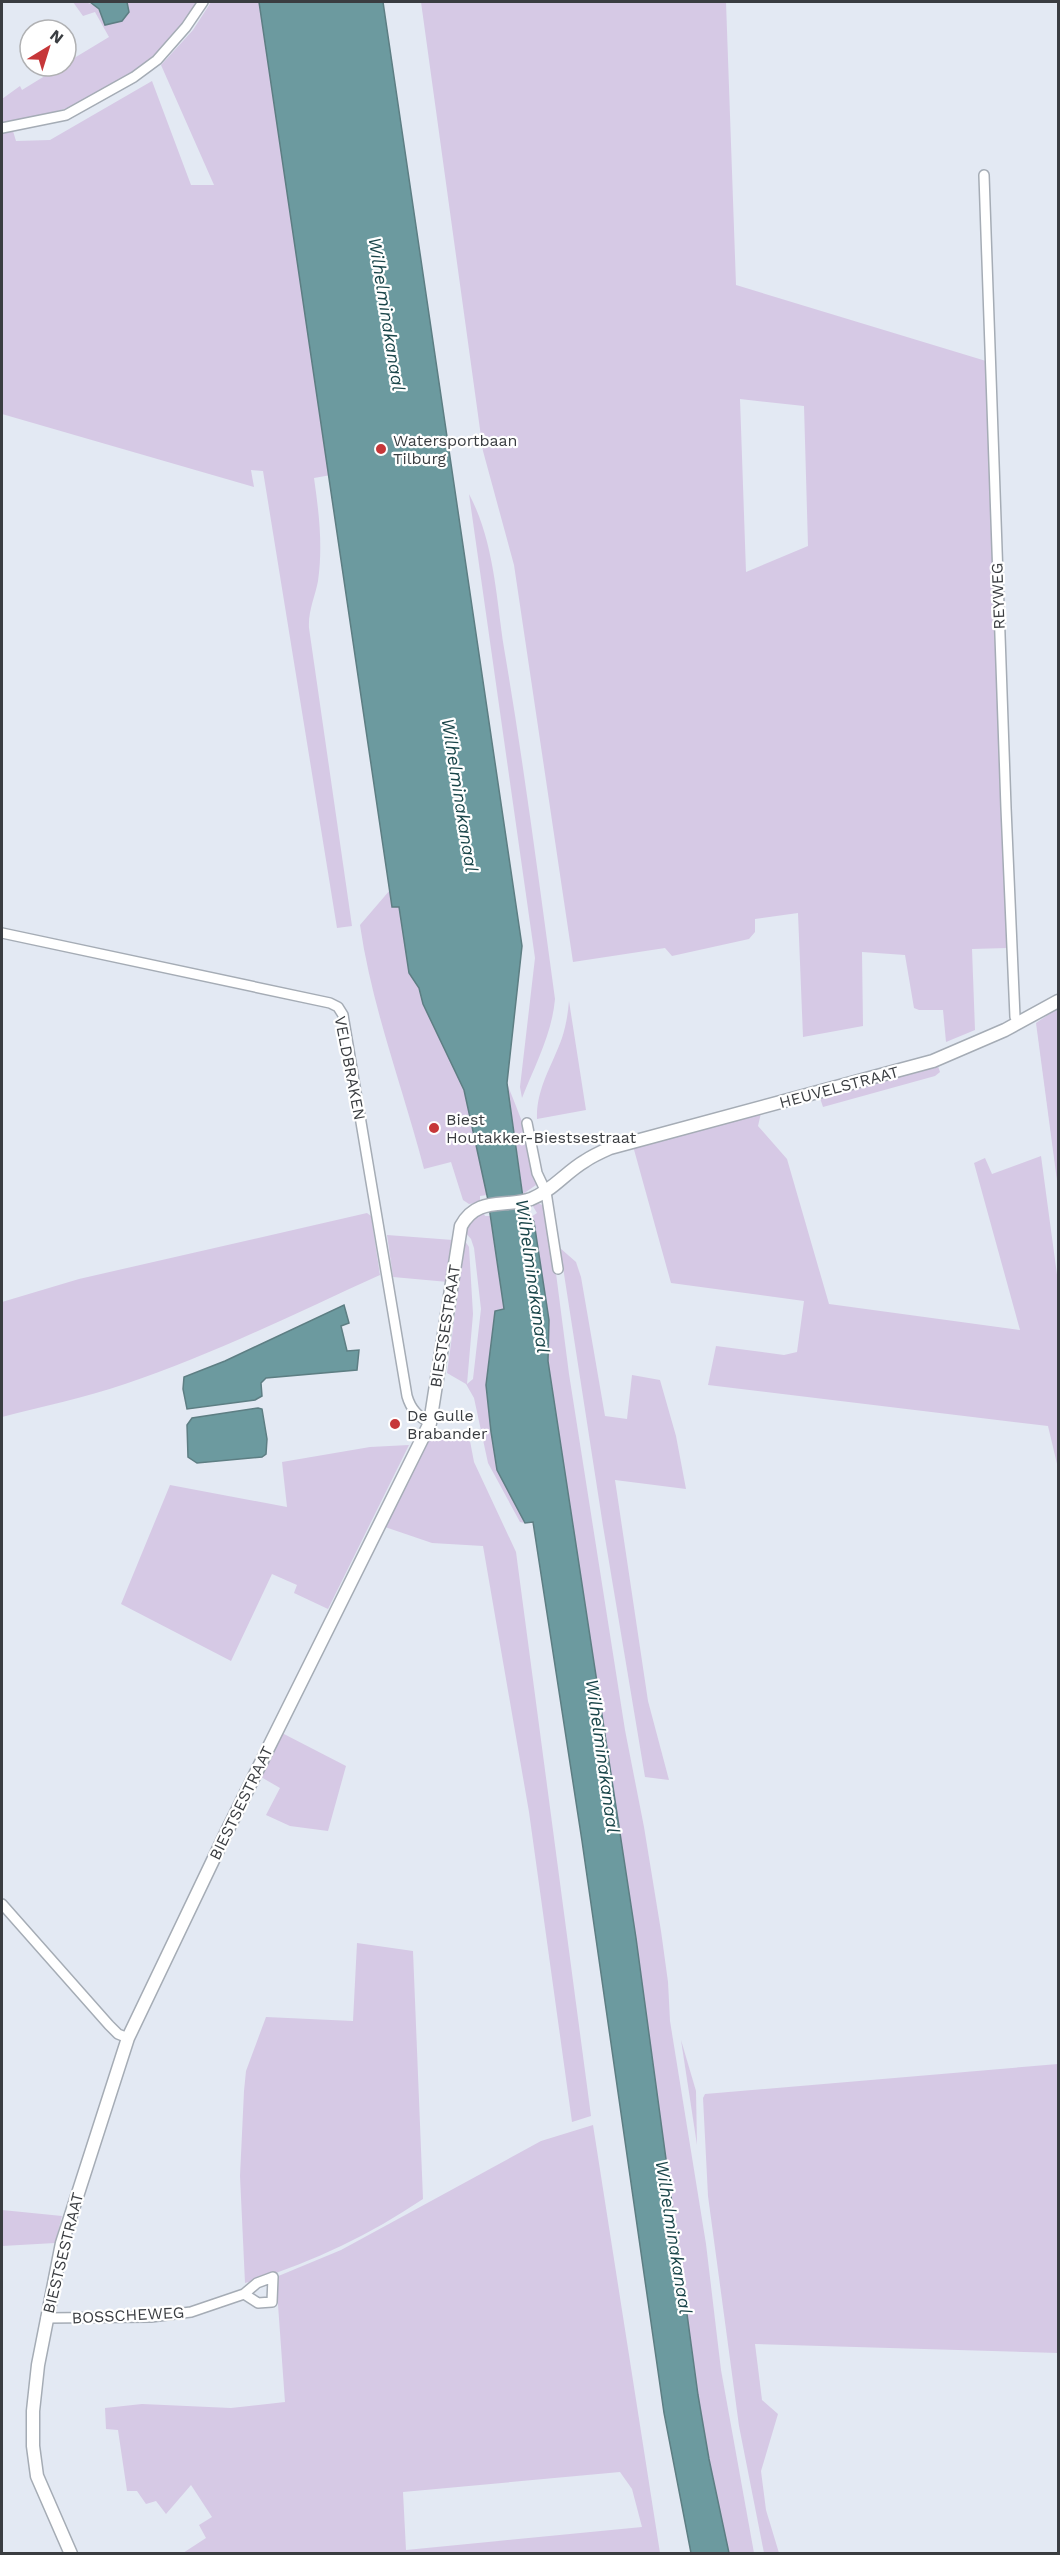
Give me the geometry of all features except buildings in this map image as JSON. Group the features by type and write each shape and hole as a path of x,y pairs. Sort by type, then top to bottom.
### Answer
{"street":[{"path":"2,128 66,115 134,77 157,60 186,27 203,2"},
{"name":"REYWEG","path":"984,175 1005,796 1016,1017"},
{"name":"VELDBRAKEN","path":"2,933 330,1003 338,1007 343,1015 406,1396 411,1408 430,1424"},
{"name":"HEUVELSTRAAT","path":"610,1149 933,1061 1005,1030 1059,1001"},
{"path":"527,1123 537,1173 546,1192 558,1269"},
{"name":"BIESTSESTRAAT","path":"71,2553 37,2476 33,2446 35,2388 46,2318 62,2243 128,2038 227,1831 430,1424 461,1226 467,1216 481,1206 530,1199 546,1192 584,1161 610,1149"},
{"path":"2,1904 118,2034 128,2038"},
{"name":"BOSSCHEWEG","path":"46,2318 151,2317 191,2312 244,2294"}],"shaded area":[{"path":"73,2 95,6 106,25 129,12 127,2 197,2 159,50 111,89 86,102 2,124 2,99 20,86 22,90 42,78 78,78 78,56 109,37 95,12 83,16"},
{"path":"211,2 262,2 331,475 314,478 319,517 320,555 318,581 309,628 352,926 337,928 263,471 251,470 254,487 2,414 2,133 13,131 16,141 50,140 152,81 191,185 214,185 161,65 193,30"},
{"path":"421,2 726,2 736,285 986,361 1007,948 972,949 975,1030 946,1042 943,1010 914,1008 905,955 862,952 863,1026 803,1037 798,913 755,919 755,932 749,939 672,956 665,948 573,962 514,565 483,451","holes":["740,399 804,406 808,546 746,572"]},
{"path":"469,494 484,531 493,569 555,999 547,1037 522,1098 520,1087 535,958"},
{"path":"396,883 409,973 419,988 423,1004 464,1090 487,1195 480,1196 480,1202 469,1204 463,1200 451,1162 424,1169 372,987 360,925"},
{"path":"569,1001 586,1110 537,1119 539,1098 563,1033"},
{"path":"1058,1008 1058,1188 1036,1023"},
{"path":"938,1066 940,1072 935,1076 823,1107 820,1098"},
{"path":"507,1083 526,1133 535,1172 536,1185 523,1194"},
{"path":"761,1113 758,1126 787,1159 829,1304 1020,1330 974,1163 985,1158 992,1174 1041,1156 1058,1282 1058,1468 1048,1426 708,1385 716,1346 784,1355 797,1352 804,1301 671,1283 633,1146"},
{"path":"536,1202 544,1206 549,1219 569,1374 625,1730 661,1931 668,1982 670,2021 706,2244 721,2370 754,2553 729,2553 698,2395 636,1938 548,1361 549,1320 534,1222 531,1217 537,1213 531,1203"},
{"path":"483,1211 485,1216 490,1216 504,1309 495,1311 486,1385 491,1432 497,1470 525,1523 520,1522 488,1463 474,1398 466,1384 447,1373 465,1241 469,1247 473,1314 467,1384 473,1379 481,1309 474,1248 471,1239 464,1231 467,1222"},
{"path":"367,1213 371,1216 380,1275 254,1333 157,1373 94,1394 2,1417 2,1302 79,1279"},
{"path":"387,1235 453,1240 448,1282 393,1277"},
{"path":"560,1248 576,1262 581,1277 605,1416 627,1419 632,1375 660,1380 676,1436 686,1489 615,1480 648,1701 669,1780 645,1777"},
{"path":"429,1436 470,1441 474,1462 516,1552 591,2116 572,2122 529,1812 483,1546 432,1543 385,1527"},
{"path":"409,1445 328,1609 294,1593 297,1585 272,1574 231,1661 121,1604 170,1485 287,1507 282,1462 370,1447"},
{"path":"282,1733 346,1766 328,1831 290,1826 266,1815 280,1788 261,1777"},
{"path":"357,1943 413,1951 423,2199 337,2248 245,2283 240,2176 246,2071 266,2017 353,2021"},
{"path":"681,2040 696,2091 697,2145"},
{"path":"1058,2064 1058,2353 755,2344 762,2400 778,2414 761,2471 766,2510 779,2553 764,2553 739,2426 708,2196 703,2098 705,2094"},
{"path":"593,2125 660,2553 183,2553 206,2538 199,2525 212,2517 191,2485 166,2514 156,2501 146,2504 137,2491 127,2491 118,2430 106,2429 105,2408 142,2404 231,2408 285,2402 276,2277 341,2250 541,2141","holes":["620,2472 632,2489 642,2527 406,2550 403,2492"]},
{"path":"2,2210 62,2216 55,2243 2,2246"}],"water":[{"path":"90,2 127,2 129,12 122,21 105,25 99,9"},
{"name":"Wilhelminakanaal","path":"259,2 383,2 522,946 507,1083 524,1205 534,1222 549,1320 548,1361 636,1938 698,2395 729,2553 691,2553 664,2413 582,1841 533,1522 525,1523 497,1470 491,1432 486,1385 495,1311 504,1309 488,1200 464,1090 423,1004 419,988 409,973 399,907 392,907"},
{"path":"344,1305 349,1323 341,1326 347,1351 359,1350 357,1370 266,1378 261,1383 262,1396 255,1400 187,1409 183,1389 184,1377 225,1361"},
{"path":"262,1409 267,1439 266,1454 262,1457 197,1463 188,1457 187,1425 192,1418"}],"place":[{"name":"Watersportbaan Tilburg","path":"381,449"},
{"name":"Biest Houtakker-Biestsestraat","path":"434,1128"},
{"name":"De Gulle Brabander","path":"395,1424"}]}
